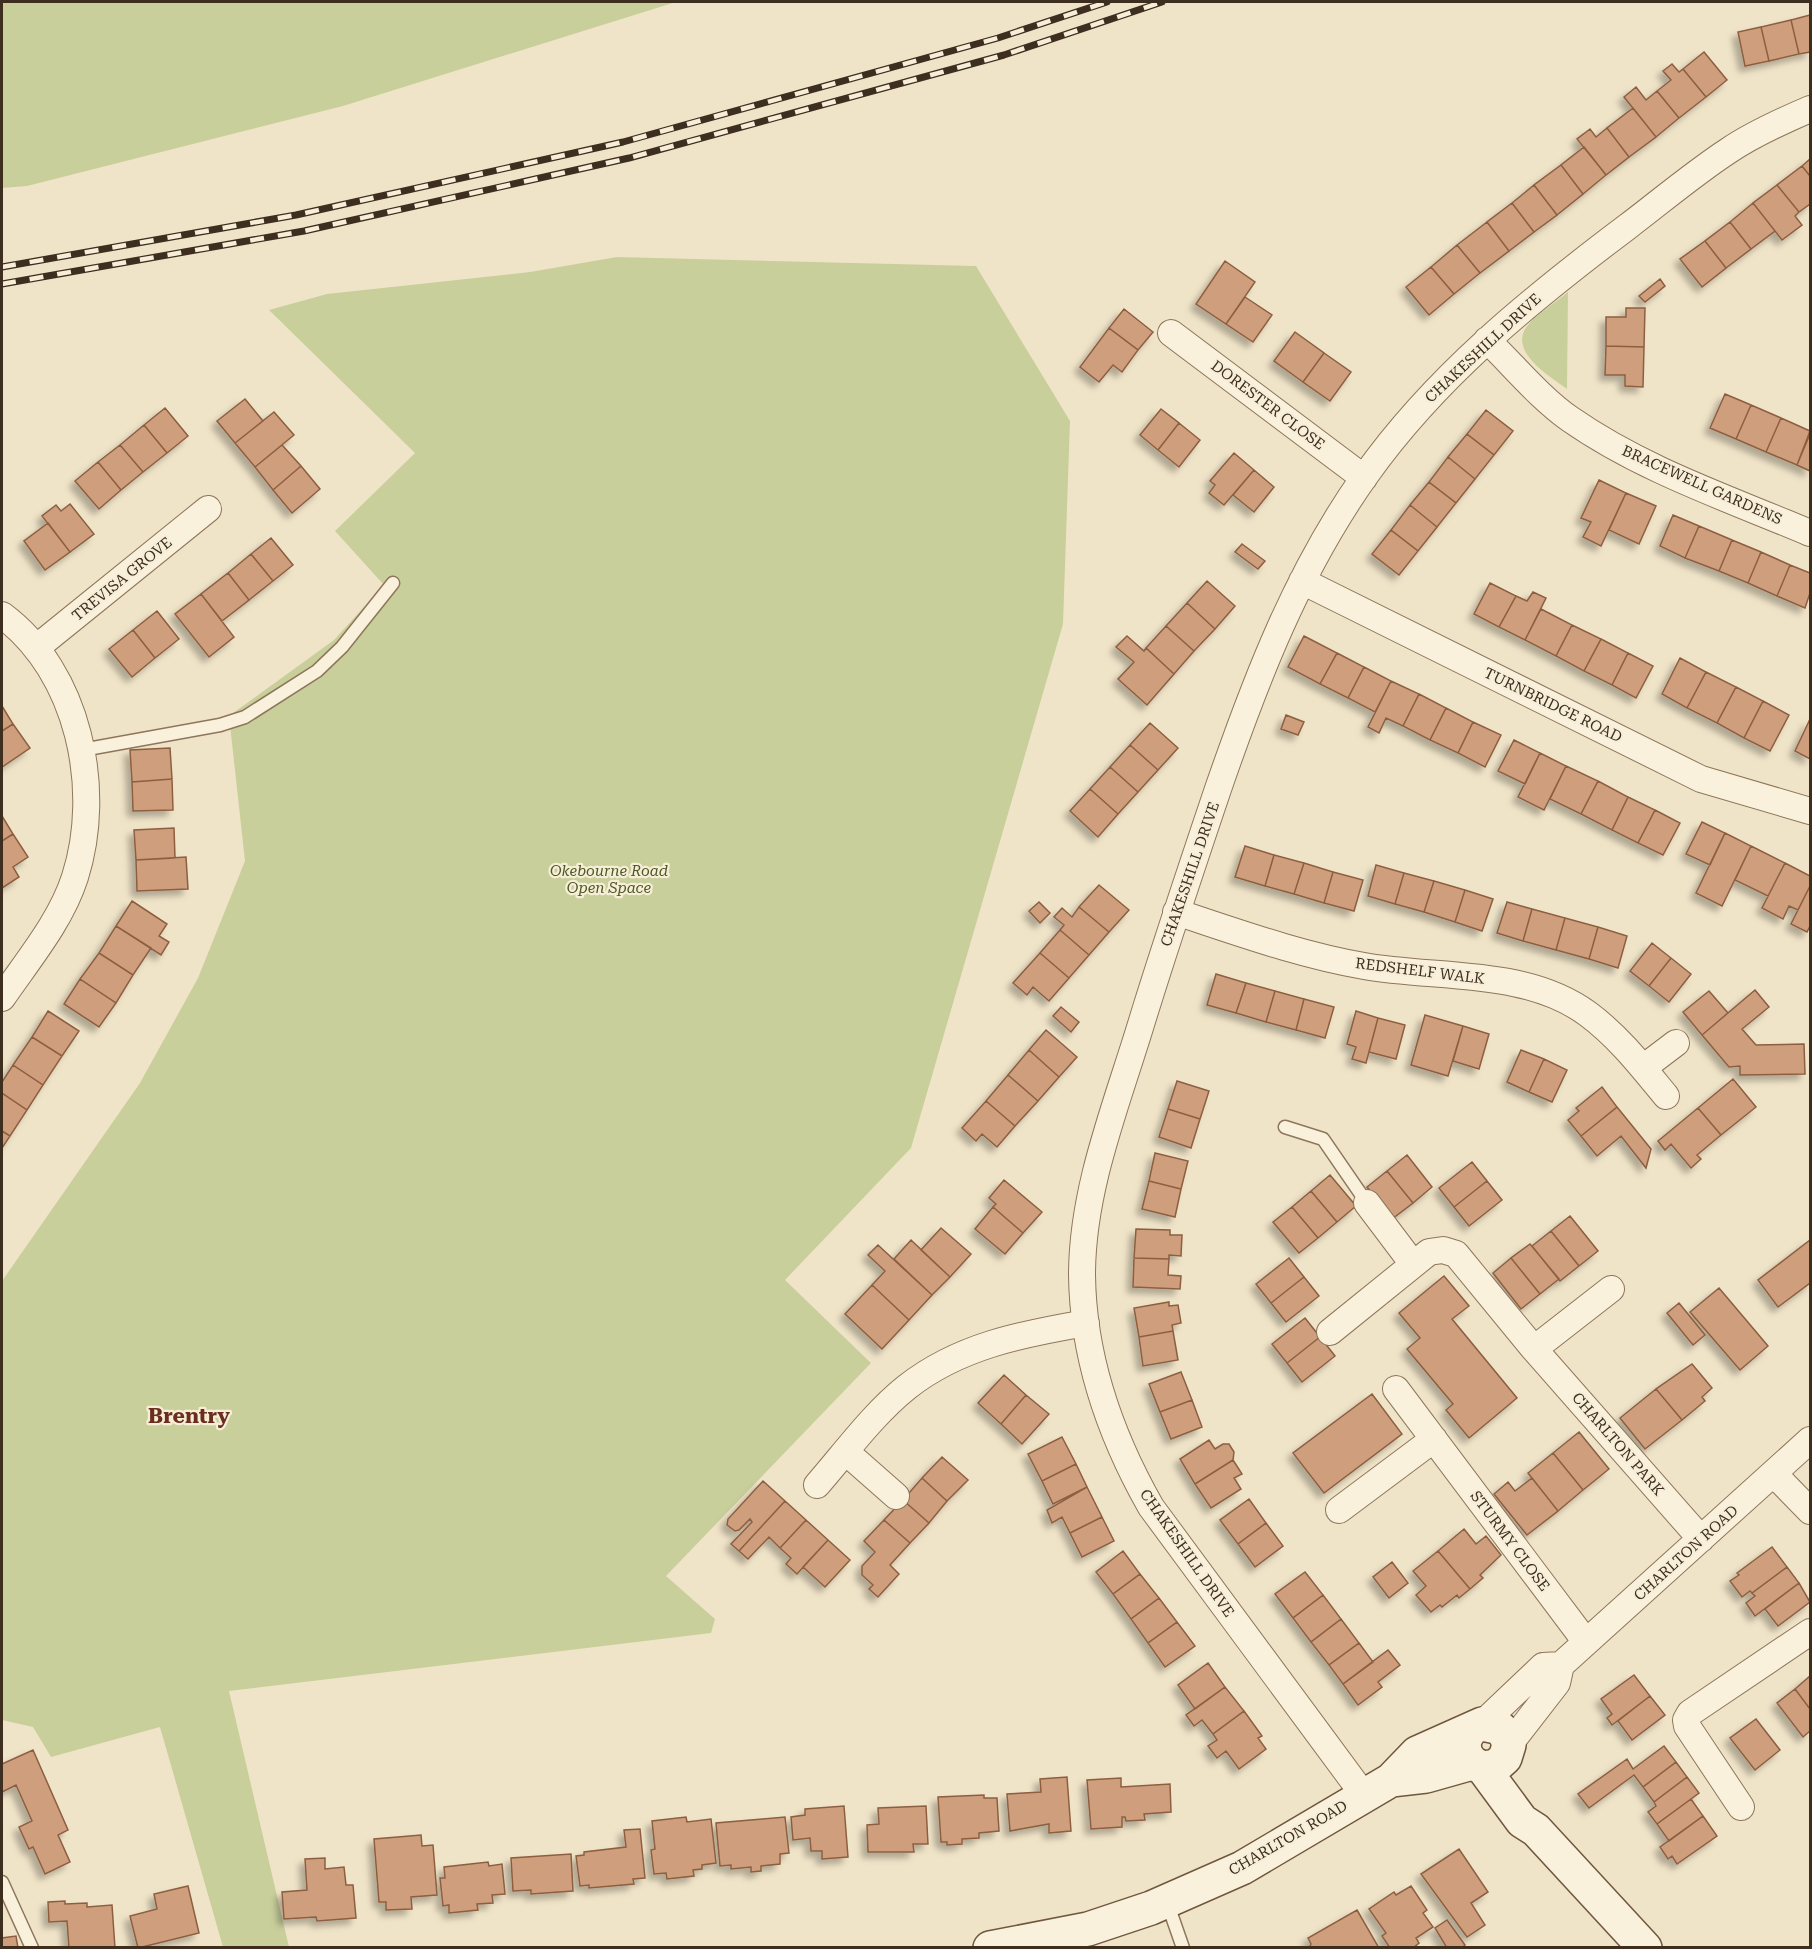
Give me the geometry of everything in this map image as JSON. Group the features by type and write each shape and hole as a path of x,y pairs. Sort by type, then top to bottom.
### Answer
{"street":[{"name":"CHAKESHILL DRIVE","path":"1377,1787 1150,1507 1128,1467 1096,1383 1086,1323 1082,1276 1085,1222 1095,1174 1176,912 1254,687 1275,634 1302,581 1364,478 1430,394 1487,340 1571,269 1729,150 1810,109"},
{"name":"DORESTER CLOSE","path":"1172,333 1364,478"},
{"name":"BRACEWELL GARDENS","path":"1487,340 1558,410 1600,438 1639,460 1810,533"},
{"name":"TREVISA GROVE","path":"36,648 208,509"},
{"name":"TURNBRIDGE ROAD","path":"1302,581 1701,779 1810,812"},
{"path":"2,615 36,648 74,722 82,750 88,802 75,877 57,916 2,998"},
{"name":"REDSHELF WALK","path":"1176,912 1293,949 1362,966 1497,980 1534,989 1587,1013 1620,1041 1666,1096"},
{"path":"1643,1068 1676,1043"},
{"path":"1367,1203 1413,1264"},
{"name":"CHARLTON PARK","path":"1330,1332 1429,1252 1443,1250 1456,1254 1534,1349 1701,1539"},
{"path":"1534,1349 1611,1289"},
{"path":"816,1485 906,1388 939,1365 999,1340 1086,1323"},
{"name":"STURMY CLOSE","path":"1396,1389 1586,1642"},
{"path":"1340,1510 1434,1440"},
{"name":"CHARLTON ROAD","path":"1377,1787 1492,1758 1557,1683 1561,1665 1810,1440"},
{"path":"846,1452 896,1496"},
{"path":"1774,1474 1810,1511"},
{"path":"1741,1807 1687,1726 1686,1720 1690,1713 1810,1632"},
{"name":"CHARLTON ROAD","path":"990,1947 1088,1929 1159,1904 1242,1868 1306,1832 1377,1787 1417,1753 1476,1727 1543,1666 1561,1665"},
{"path":"1476,1727 1464,1741 1465,1753 1492,1758 1522,1821 1536,1830 1645,1947"}],"lane":[{"path":"82,750 209,727 245,717 317,671 342,647 393,583"},
{"path":"1285,1127 1323,1139 1367,1203"},
{"path":"2,1882 32,1947"},
{"path":"1159,1904 1183,1947"}],"green space":[{"path":"2,2 676,2 343,106 27,186 2,188"},
{"name":"Okebourne Road Open Space","path":"617,257 976,266 1070,421 1063,624 911,1148 785,1280 871,1363 666,1576 715,1619 711,1633 229,1691 289,1947 223,1947 160,1727 51,1757 33,1727 2,1720 2,1281 140,1083 198,978 245,861 229,716 334,640 384,585 335,531 415,453 269,310 327,294 530,272"},
{"path":"1568,292 1567,389 1526,354 1523,335 1528,325"}],"building":[{"path":"1810,15 1810,52 1799,54 1791,20"},
{"path":"1791,20 1799,54 1769,61 1761,27"},
{"path":"1761,27 1769,61 1745,66 1738,32"},
{"path":"1704,52 1727,80 1706,97 1683,69"},
{"path":"1672,64 1679,72 1683,69 1706,97 1679,118 1657,91 1671,80 1663,71"},
{"path":"1636,87 1646,100 1657,91 1679,118 1656,137 1624,97"},
{"path":"1633,108 1656,137 1629,157 1607,128"},
{"path":"1607,128 1629,157 1606,175 1577,139 1590,129 1596,137"},
{"path":"1584,147 1606,175 1583,194 1561,165"},
{"path":"1810,159 1810,176 1802,166"},
{"path":"1561,165 1583,194 1557,215 1534,185"},
{"path":"1802,166 1810,176 1810,204 1799,212 1777,185"},
{"path":"1534,185 1557,215 1534,232 1512,203"},
{"path":"1777,185 1799,212 1795,216 1802,225 1782,240 1753,203"},
{"path":"1512,203 1534,232 1509,251 1487,222"},
{"path":"1753,203 1775,231 1751,249 1730,222"},
{"path":"1487,222 1509,251 1480,273 1457,245"},
{"path":"1730,222 1751,249 1726,268 1705,241"},
{"path":"1705,241 1726,268 1702,287 1680,259"},
{"path":"1457,245 1480,273 1454,294 1431,267"},
{"path":"1225,261 1255,282 1226,324 1196,304"},
{"path":"1431,267 1454,294 1429,315 1406,287"},
{"path":"1660,279 1665,286 1645,302 1639,296"},
{"path":"1245,297 1272,315 1253,342 1226,324"},
{"path":"1626,308 1645,308 1644,347 1606,346 1606,317 1626,317"},
{"path":"1124,309 1153,332 1138,350 1109,328"},
{"path":"1109,328 1138,350 1122,372 1113,365 1099,382 1080,367"},
{"path":"1295,332 1324,353 1303,382 1274,361"},
{"path":"1606,346 1644,347 1643,387 1625,386 1625,375 1605,375"},
{"path":"1324,353 1351,372 1330,401 1303,382"},
{"path":"1725,394 1751,405 1736,439 1710,428"},
{"path":"245,399 263,421 235,443 217,421"},
{"path":"1751,405 1781,418 1766,452 1736,439"},
{"path":"165,408 188,436 167,453 144,425"},
{"path":"1161,409 1179,423 1158,450 1140,435"},
{"path":"1486,410 1513,431 1494,455 1467,434"},
{"path":"274,412 294,435 255,467 235,443"},
{"path":"1781,418 1810,431 1797,465 1766,452"},
{"path":"1179,423 1200,440 1179,467 1158,450"},
{"path":"144,425 167,453 143,472 120,445"},
{"path":"1467,434 1494,455 1475,479 1448,457"},
{"path":"1810,434 1810,471 1797,465"},
{"path":"120,445 143,472 121,490 98,462"},
{"path":"282,445 301,466 273,490 255,467"},
{"path":"1234,453 1254,470 1224,505 1209,493 1215,485 1210,481"},
{"path":"1448,457 1475,479 1456,503 1429,482"},
{"path":"98,462 121,490 99,509 75,481"},
{"path":"301,466 320,489 292,513 273,490"},
{"path":"1254,470 1274,487 1254,512 1233,495"},
{"path":"1599,480 1626,493 1601,546 1583,537 1591,522 1581,518"},
{"path":"1429,482 1456,503 1437,527 1410,505"},
{"path":"1626,493 1656,506 1639,544 1609,530"},
{"path":"70,504 94,534 70,552 42,516 56,505 61,511"},
{"path":"1410,505 1437,527 1418,551 1391,530"},
{"path":"1673,515 1699,526 1685,558 1660,546"},
{"path":"48,523 70,552 45,570 24,541"},
{"path":"1699,526 1732,540 1719,571 1685,558"},
{"path":"1391,530 1418,551 1399,575 1372,554"},
{"path":"271,538 293,565 273,581 251,554"},
{"path":"1732,540 1761,552 1748,583 1719,571"},
{"path":"1242,544 1265,561 1258,569 1235,552"},
{"path":"1761,552 1790,565 1777,596 1748,583"},
{"path":"251,554 273,581 249,600 228,573"},
{"path":"1790,565 1810,573 1810,593 1805,608 1777,596"},
{"path":"228,573 249,600 222,621 201,594"},
{"path":"1207,581 1235,606 1215,629 1187,603"},
{"path":"1490,583 1516,596 1499,627 1474,614"},
{"path":"1533,592 1546,598 1525,640 1499,627 1516,596 1527,601"},
{"path":"201,594 234,637 209,657 175,614"},
{"path":"1187,603 1215,629 1194,651 1166,626"},
{"path":"1541,609 1572,625 1556,656 1525,640"},
{"path":"157,611 179,639 155,658 133,630"},
{"path":"1572,625 1601,639 1584,671 1556,656"},
{"path":"1166,626 1194,651 1174,674 1146,648"},
{"path":"133,630 155,658 132,677 109,649"},
{"path":"1127,636 1144,651 1146,648 1174,674 1147,705 1118,679 1134,662 1116,647"},
{"path":"1304,636 1337,653 1320,684 1288,667"},
{"path":"1601,639 1628,653 1612,685 1584,671"},
{"path":"1337,653 1364,667 1348,698 1320,684"},
{"path":"1628,653 1653,666 1636,698 1612,685"},
{"path":"1680,658 1706,672 1687,708 1662,694"},
{"path":"1364,667 1391,681 1375,712 1348,698"},
{"path":"1706,672 1736,687 1717,723 1687,708"},
{"path":"1391,681 1419,694 1403,726 1386,718 1379,733 1368,727"},
{"path":"1736,687 1763,701 1744,738 1717,723"},
{"path":"1419,694 1446,708 1430,740 1403,726"},
{"path":"1763,701 1789,715 1770,751 1744,738"},
{"path":"2,706 13,724 2,731"},
{"path":"1446,708 1473,722 1458,753 1430,740"},
{"path":"1286,715 1304,722 1298,735 1281,729"},
{"path":"1810,719 1810,759 1795,751"},
{"path":"1473,722 1501,735 1485,767 1458,753"},
{"path":"1150,723 1178,748 1158,770 1130,745"},
{"path":"13,724 30,748 2,767 2,731"},
{"path":"1514,740 1540,753 1525,784 1498,771"},
{"path":"1130,745 1158,770 1138,792 1110,767"},
{"path":"170,748 172,779 132,782 130,750"},
{"path":"1540,753 1566,766 1544,810 1518,797"},
{"path":"1566,766 1598,781 1581,814 1550,799"},
{"path":"1110,767 1138,792 1118,814 1090,789"},
{"path":"172,779 173,810 133,811 132,782"},
{"path":"1598,781 1628,797 1612,830 1581,814"},
{"path":"1090,789 1118,814 1098,837 1070,811"},
{"path":"1628,797 1655,810 1638,843 1612,830"},
{"path":"1655,810 1680,823 1663,855 1638,843"},
{"path":"2,816 13,834 2,841"},
{"path":"1702,822 1725,833 1710,865 1686,854"},
{"path":"174,828 175,858 136,860 134,830"},
{"path":"1725,833 1751,846 1722,906 1696,893"},
{"path":"13,834 28,857 13,867 19,877 2,888 2,841"},
{"path":"1245,846 1274,855 1265,886 1235,877"},
{"path":"1751,846 1785,863 1768,896 1735,880"},
{"path":"1274,855 1304,863 1294,894 1265,886"},
{"path":"186,857 188,889 137,891 136,860"},
{"path":"1304,863 1333,872 1324,903 1294,894"},
{"path":"1785,863 1810,876 1810,886 1798,910 1789,906 1783,919 1762,908"},
{"path":"1376,865 1404,873 1395,904 1368,896"},
{"path":"1333,872 1363,880 1354,911 1324,903"},
{"path":"1404,873 1434,881 1424,912 1395,904"},
{"path":"1434,881 1465,890 1455,922 1424,912"},
{"path":"1099,885 1129,910 1109,932 1079,907"},
{"path":"1810,886 1810,926 1807,932 1791,924"},
{"path":"1465,890 1493,899 1482,931 1455,922"},
{"path":"132,901 167,924 159,936 169,942 161,955 116,926"},
{"path":"1039,902 1050,913 1040,923 1029,911"},
{"path":"1507,902 1532,909 1523,941 1497,933"},
{"path":"1079,907 1109,932 1089,955 1060,930 1064,925 1054,917 1062,908 1072,917"},
{"path":"1532,909 1565,918 1556,950 1523,941"},
{"path":"1565,918 1598,927 1589,959 1556,950"},
{"path":"116,926 151,948 133,975 99,953"},
{"path":"1598,927 1627,936 1618,968 1589,959"},
{"path":"1060,930 1089,955 1069,978 1040,953"},
{"path":"1652,943 1671,958 1649,986 1630,971"},
{"path":"99,953 133,975 116,1003 80,979"},
{"path":"1040,953 1069,978 1049,1001 1033,987 1027,995 1013,983"},
{"path":"1671,958 1691,974 1669,1002 1649,986"},
{"path":"1216,974 1246,983 1236,1013 1207,1005"},
{"path":"80,979 116,1003 99,1027 64,1004"},
{"path":"1246,983 1275,991 1266,1022 1236,1013"},
{"path":"1755,990 1769,1007 1742,1029 1756,1045 1804,1044 1805,1074 1740,1075 1740,1066 1729,1067 1702,1035"},
{"path":"1275,991 1304,999 1296,1030 1266,1022"},
{"path":"1709,991 1728,1013 1702,1035 1683,1012"},
{"path":"1304,999 1334,1007 1325,1038 1296,1030"},
{"path":"1061,1007 1079,1022 1071,1032 1053,1016"},
{"path":"48,1011 79,1031 62,1056 32,1037"},
{"path":"1356,1011 1378,1018 1366,1063 1352,1059 1356,1047 1347,1044"},
{"path":"1425,1015 1463,1026 1448,1076 1411,1065"},
{"path":"1378,1018 1405,1025 1396,1059 1369,1052"},
{"path":"1463,1026 1489,1034 1479,1069 1453,1061"},
{"path":"1046,1030 1077,1057 1059,1077 1029,1050"},
{"path":"32,1037 62,1056 43,1085 13,1065"},
{"path":"1029,1050 1059,1077 1038,1101 1008,1075"},
{"path":"1521,1050 1544,1059 1529,1092 1507,1082"},
{"path":"1544,1059 1567,1070 1552,1102 1529,1092"},
{"path":"13,1065 43,1085 27,1110 2,1093 2,1082"},
{"path":"1008,1075 1038,1101 1015,1126 986,1101"},
{"path":"1733,1079 1756,1107 1721,1135 1698,1108"},
{"path":"1177,1081 1209,1091 1200,1119 1168,1109"},
{"path":"1602,1087 1617,1107 1581,1136 1568,1120 1579,1111 1576,1108"},
{"path":"2,1093 27,1110 10,1136 2,1131"},
{"path":"986,1101 1015,1126 997,1147 982,1134 976,1141 962,1128"},
{"path":"1617,1107 1651,1149 1646,1168 1621,1136 1597,1156 1581,1136"},
{"path":"1698,1108 1721,1135 1697,1155 1701,1159 1691,1168 1671,1144 1665,1150 1658,1141"},
{"path":"1168,1109 1200,1119 1191,1148 1159,1137"},
{"path":"2,1131 10,1136 2,1148"},
{"path":"1155,1153 1188,1161 1181,1189 1149,1181"},
{"path":"1407,1155 1432,1187 1413,1203 1387,1171"},
{"path":"1472,1162 1487,1181 1454,1207 1439,1188"},
{"path":"1387,1171 1413,1203 1392,1219 1367,1187"},
{"path":"1330,1175 1356,1206 1337,1222 1311,1191"},
{"path":"1004,1180 1042,1212 1023,1233 993,1207 996,1204 989,1198"},
{"path":"1149,1181 1181,1189 1175,1217 1142,1209"},
{"path":"1487,1181 1502,1200 1469,1226 1454,1207"},
{"path":"1311,1191 1337,1222 1318,1238 1292,1207"},
{"path":"993,1207 1023,1233 1005,1254 975,1229"},
{"path":"1292,1207 1318,1238 1299,1253 1273,1222"},
{"path":"1570,1216 1598,1251 1579,1266 1551,1231"},
{"path":"941,1228 971,1254 950,1277 921,1250"},
{"path":"1136,1229 1170,1230 1170,1235 1182,1235 1181,1256 1169,1255 1169,1259 1134,1258"},
{"path":"1551,1231 1579,1266 1560,1281 1532,1246"},
{"path":"911,1240 950,1277 932,1295 894,1259"},
{"path":"1810,1240 1810,1283 1778,1307 1758,1280"},
{"path":"1530,1244 1559,1279 1540,1294 1511,1258"},
{"path":"878,1245 932,1295 909,1320 872,1285 885,1271 868,1255"},
{"path":"1134,1258 1169,1259 1168,1275 1181,1276 1180,1289 1133,1287"},
{"path":"1289,1258 1304,1277 1271,1303 1256,1284"},
{"path":"1511,1258 1540,1294 1521,1309 1493,1273"},
{"path":"1444,1276 1469,1306 1452,1319 1517,1398 1469,1438 1446,1410 1453,1404 1407,1349 1420,1338 1399,1313"},
{"path":"1304,1277 1319,1296 1286,1322 1271,1303"},
{"path":"872,1285 909,1320 882,1349 845,1314"},
{"path":"1719,1288 1768,1346 1740,1370 1690,1312"},
{"path":"1169,1302 1169,1306 1178,1305 1181,1323 1172,1325 1173,1331 1139,1337 1134,1308"},
{"path":"1679,1303 1705,1335 1693,1345 1667,1313"},
{"path":"1305,1318 1320,1337 1287,1363 1272,1344"},
{"path":"1173,1331 1178,1360 1143,1366 1139,1337"},
{"path":"1320,1337 1335,1356 1302,1382 1287,1363"},
{"path":"1692,1364 1712,1388 1702,1397 1705,1401 1682,1420 1656,1389"},
{"path":"1181,1372 1192,1400 1160,1412 1149,1384"},
{"path":"1004,1375 1026,1395 1001,1424 978,1403"},
{"path":"1656,1389 1682,1420 1645,1449 1620,1418"},
{"path":"1372,1394 1402,1434 1324,1493 1293,1453"},
{"path":"1026,1395 1049,1414 1022,1444 1001,1424"},
{"path":"1192,1400 1202,1427 1171,1439 1160,1412"},
{"path":"1579,1432 1609,1469 1583,1490 1553,1453"},
{"path":"1062,1437 1076,1464 1042,1481 1028,1454"},
{"path":"1209,1440 1215,1449 1223,1444 1229,1444 1234,1452 1233,1460 1195,1484 1180,1459"},
{"path":"1553,1453 1583,1490 1558,1511 1528,1473"},
{"path":"942,1457 968,1480 947,1501 922,1478"},
{"path":"1233,1460 1242,1474 1234,1478 1241,1489 1211,1508 1195,1484"},
{"path":"1076,1464 1087,1487 1053,1504 1042,1481"},
{"path":"922,1478 947,1501 929,1523 903,1500"},
{"path":"1532,1478 1558,1511 1527,1535 1494,1494 1508,1482 1515,1491"},
{"path":"763,1481 785,1501 739,1551 731,1544 752,1522 750,1519 735,1531 727,1525 728,1519"},
{"path":"1087,1487 1102,1517 1070,1533 1062,1517 1052,1523 1047,1510"},
{"path":"1249,1499 1266,1523 1238,1544 1220,1520"},
{"path":"903,1500 929,1523 910,1543 884,1520"},
{"path":"785,1501 806,1520 780,1548 769,1537 748,1559 739,1551"},
{"path":"1102,1517 1114,1541 1082,1557 1070,1533"},
{"path":"806,1520 828,1540 797,1574 786,1564 791,1558 780,1548"},
{"path":"884,1520 910,1543 890,1565 899,1574 878,1597 869,1589 873,1585 862,1575 862,1566 875,1552 864,1541"},
{"path":"1266,1523 1283,1546 1255,1567 1238,1544"},
{"path":"1464,1529 1476,1544 1486,1536 1501,1555 1480,1575 1483,1578 1470,1589 1438,1551"},
{"path":"828,1540 850,1560 825,1587 803,1567"},
{"path":"1772,1547 1787,1567 1752,1593 1750,1591 1742,1597 1730,1581 1739,1575 1737,1573"},
{"path":"1123,1551 1140,1574 1113,1594 1096,1572"},
{"path":"1438,1551 1470,1589 1459,1598 1457,1595 1442,1607 1440,1605 1431,1612 1416,1595 1426,1586 1413,1571"},
{"path":"1392,1562 1408,1583 1389,1598 1373,1577"},
{"path":"1787,1567 1799,1583 1755,1616 1746,1603 1755,1596 1752,1593"},
{"path":"1305,1572 1323,1595 1293,1618 1275,1594"},
{"path":"1140,1574 1159,1598 1131,1619 1113,1594"},
{"path":"1799,1583 1810,1602 1778,1626 1765,1609"},
{"path":"1323,1595 1341,1619 1311,1642 1293,1618"},
{"path":"1159,1598 1177,1622 1148,1643 1131,1619"},
{"path":"1341,1619 1359,1643 1329,1665 1311,1642"},
{"path":"1177,1622 1195,1646 1165,1667 1148,1643"},
{"path":"1359,1643 1373,1662 1343,1684 1329,1665"},
{"path":"1388,1650 1400,1665 1378,1682 1382,1687 1358,1705 1343,1684"},
{"path":"1208,1663 1225,1687 1195,1709 1178,1685"},
{"path":"1634,1675 1650,1696 1612,1725 1607,1718 1612,1714 1601,1699"},
{"path":"1810,1676 1810,1709 1795,1689"},
{"path":"1225,1687 1244,1711 1213,1734 1202,1720 1194,1726 1186,1715"},
{"path":"1795,1689 1810,1709 1810,1731 1803,1737 1777,1703"},
{"path":"1650,1696 1665,1715 1632,1740 1618,1721"},
{"path":"1244,1711 1262,1736 1258,1738 1266,1749 1239,1769 1226,1751 1217,1758 1208,1746 1217,1740 1213,1734"},
{"path":"1756,1719 1780,1750 1755,1770 1730,1738"},
{"path":"1664,1746 1676,1762 1643,1787 1634,1775 1589,1808 1578,1794 1627,1759 1633,1769"},
{"path":"33,1750 68,1830 58,1835 70,1862 45,1874 33,1847 29,1849 19,1827 32,1821 16,1785 2,1792 2,1764"},
{"path":"1676,1762 1687,1777 1654,1802 1643,1787"},
{"path":"1067,1777 1071,1831 1049,1833 1049,1824 1010,1831 1007,1794 1041,1792 1040,1779"},
{"path":"1687,1777 1699,1793 1657,1824 1648,1812 1656,1806 1654,1802"},
{"path":"1121,1778 1121,1787 1170,1784 1171,1812 1144,1814 1145,1820 1126,1821 1125,1817 1122,1817 1122,1827 1091,1829 1087,1780"},
{"path":"984,1795 984,1798 997,1798 999,1831 979,1833 979,1838 962,1839 962,1844 947,1845 947,1842 941,1842 938,1797"},
{"path":"1691,1799 1703,1816 1669,1841 1657,1824"},
{"path":"844,1806 848,1857 822,1859 822,1851 811,1851 810,1838 793,1840 791,1817 805,1815 805,1809"},
{"path":"926,1806 928,1844 913,1844 914,1852 868,1852 867,1825 879,1824 878,1808"},
{"path":"1703,1816 1717,1836 1677,1864 1672,1856 1668,1859 1660,1847"},
{"path":"686,1817 687,1822 711,1819 716,1863 702,1865 702,1869 693,1870 694,1876 667,1879 666,1873 654,1874 651,1850 655,1849 652,1821"},
{"path":"785,1817 789,1853 780,1854 780,1864 761,1866 761,1871 751,1872 751,1867 731,1869 731,1865 720,1866 716,1823"},
{"path":"640,1829 645,1878 633,1879 634,1884 589,1888 589,1885 580,1886 576,1856 584,1855 584,1852 626,1847 624,1830"},
{"path":"421,1835 422,1846 433,1845 437,1895 411,1897 412,1909 386,1910 386,1902 379,1902 374,1839"},
{"path":"1459,1849 1488,1892 1471,1903 1485,1925 1467,1937 1421,1874"},
{"path":"571,1854 573,1891 531,1894 531,1890 513,1891 511,1858"},
{"path":"325,1858 325,1869 344,1867 346,1885 353,1885 356,1918 317,1921 316,1917 284,1919 282,1892 307,1890 305,1859"},
{"path":"488,1862 489,1866 502,1864 505,1894 492,1895 493,1903 477,1904 478,1910 449,1913 449,1905 443,1906 440,1878 445,1878 444,1867"},
{"path":"188,1886 199,1933 138,1948 130,1916 157,1909 154,1894"},
{"path":"1411,1886 1427,1910 1423,1913 1433,1927 1416,1938 1419,1943 1413,1948 1390,1948 1382,1936 1386,1933 1369,1909 1394,1892 1396,1895"},
{"path":"65,1901 65,1904 87,1903 87,1907 112,1905 115,1948 69,1948 67,1921 49,1922 48,1902"},
{"path":"1357,1910 1379,1948 1309,1948 1311,1944 1308,1938"},
{"path":"1447,1920 1465,1945 1462,1948 1447,1948 1435,1928"},
{"path":"16,1936 18,1948 2,1948 2,1938"}],"railway":[{"path":"2,267 296,215 623,142 998,38 1107,2"},
{"path":"2,284 304,231 629,158 1004,55 1162,2"}],"district":[{"name":"Brentry","path":"189,1416"}]}
